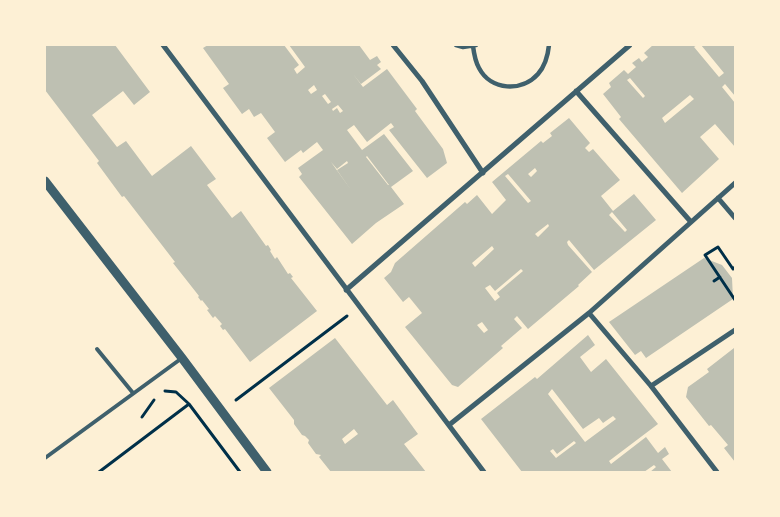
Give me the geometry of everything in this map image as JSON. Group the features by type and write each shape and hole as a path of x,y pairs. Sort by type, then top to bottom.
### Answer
{"street":[{"path":"163,45 358,307 484,472"},
{"path":"394,45 422,81 483,173"},
{"path":"456,45 463,47 474,45 474,58 486,78 508,87 520,86 531,81 540,72 545,62 549,45"},
{"path":"346,290 630,45"},
{"path":"576,92 691,222"},
{"path":"45,181 182,358 267,472"},
{"path":"449,425 589,313 735,183"},
{"path":"718,198 735,218"},
{"path":"589,313 651,386 716,472"},
{"path":"651,386 735,330"}],"lane":[{"path":"98,349 133,393"},
{"path":"45,458 182,358"}],"path":[{"path":"734,269 718,247 705,256 735,300"},
{"path":"714,281 720,277"},
{"path":"222,411 358,307"},
{"path":"142,417 155,399 163,392 168,390 176,392 189,404 240,472"},
{"path":"99,472 189,404"}],"building":[{"path":"45,45 115,45 150,92 134,105 123,91 92,115 117,147 126,141 152,176 191,146 216,179 207,185 232,218 241,211 266,246 268,245 275,259 277,257 288,274 290,273 293,277 291,278 317,311 250,362 225,329 223,330 220,326 222,324 215,316 213,318 207,310 209,309 173,263 175,262 124,196 122,197 97,163 99,161 45,90"},
{"path":"208,45 284,45 299,65 294,69 297,74 305,67 289,45 359,45 370,60 377,56 381,62 377,65 381,69 361,84 353,74 363,87 387,69 417,109 415,111 443,149 447,163 427,178 389,130 394,127 391,123 367,142 354,125 347,130 362,150 384,134 413,171 391,187 404,204 376,223 352,244 299,177 302,174 298,168 323,150 317,142 303,153 301,150 285,162 267,138 275,132 261,113 254,117 249,109 242,114 223,88 229,84 203,48","holes":["314,85 317,90 311,94 308,90","325,94 331,102 328,104 322,96","338,105 343,111 340,113 337,108 333,111 332,109","367,156 389,185 366,157","347,161 348,163 337,170 351,190 331,162 337,169"]},
{"path":"653,45 697,45 694,47 719,77 724,73 701,45 735,45 735,96 725,84 722,87 735,103 735,147 715,124 700,137 719,159 682,193 619,119 621,117 603,94 611,87 609,83 624,70 628,74 636,67 632,63 639,58 642,62 648,57 644,53","holes":["630,78 645,96 643,98 627,80","690,95 694,99 665,123 662,118"]},
{"path":"569,118 590,143 585,148 589,152 593,149 620,180 601,196 613,211 634,194 656,220 594,270 569,240 567,242 568,245 592,272 579,286 528,329 517,316 514,319 522,328 501,346 503,348 458,387 452,385 405,327 422,313 409,297 403,302 384,278 391,272 395,263 465,202 467,204 477,195 492,214 506,200 492,182 541,141 543,143 552,136 550,133","holes":["535,168 537,171 531,177 528,174","508,174 531,201 528,203 505,176","612,212 627,230 625,232 609,215","548,224 549,226 538,237 535,234","492,246 494,249 475,267 472,263","521,269 523,271 497,293 500,297 495,301 485,288 490,285 495,291","482,322 488,330 484,333 477,325"]},
{"path":"704,258 722,265 732,278 733,299 646,358 641,351 635,355 609,322"},
{"path":"588,335 595,345 580,357 591,372 606,359 658,424 609,461 611,464 646,437 658,453 665,447 669,454 662,459 672,472 650,472 656,467 654,465 644,472 522,472 481,419 535,377 537,379","holes":["552,389 583,429 599,418 603,423 613,416 616,419 585,442 548,394","574,441 576,443 556,458 550,451 553,449 557,454"]},
{"path":"335,338 387,405 393,400 418,434 404,444 426,472 331,472 319,457 321,455 316,454 308,443 309,440 302,435 294,424 294,420 269,388","holes":["354,429 358,434 345,444 342,439"]},
{"path":"734,348 735,462 724,448 728,445 711,425 709,426 686,397 688,387 709,372 707,369"}]}
